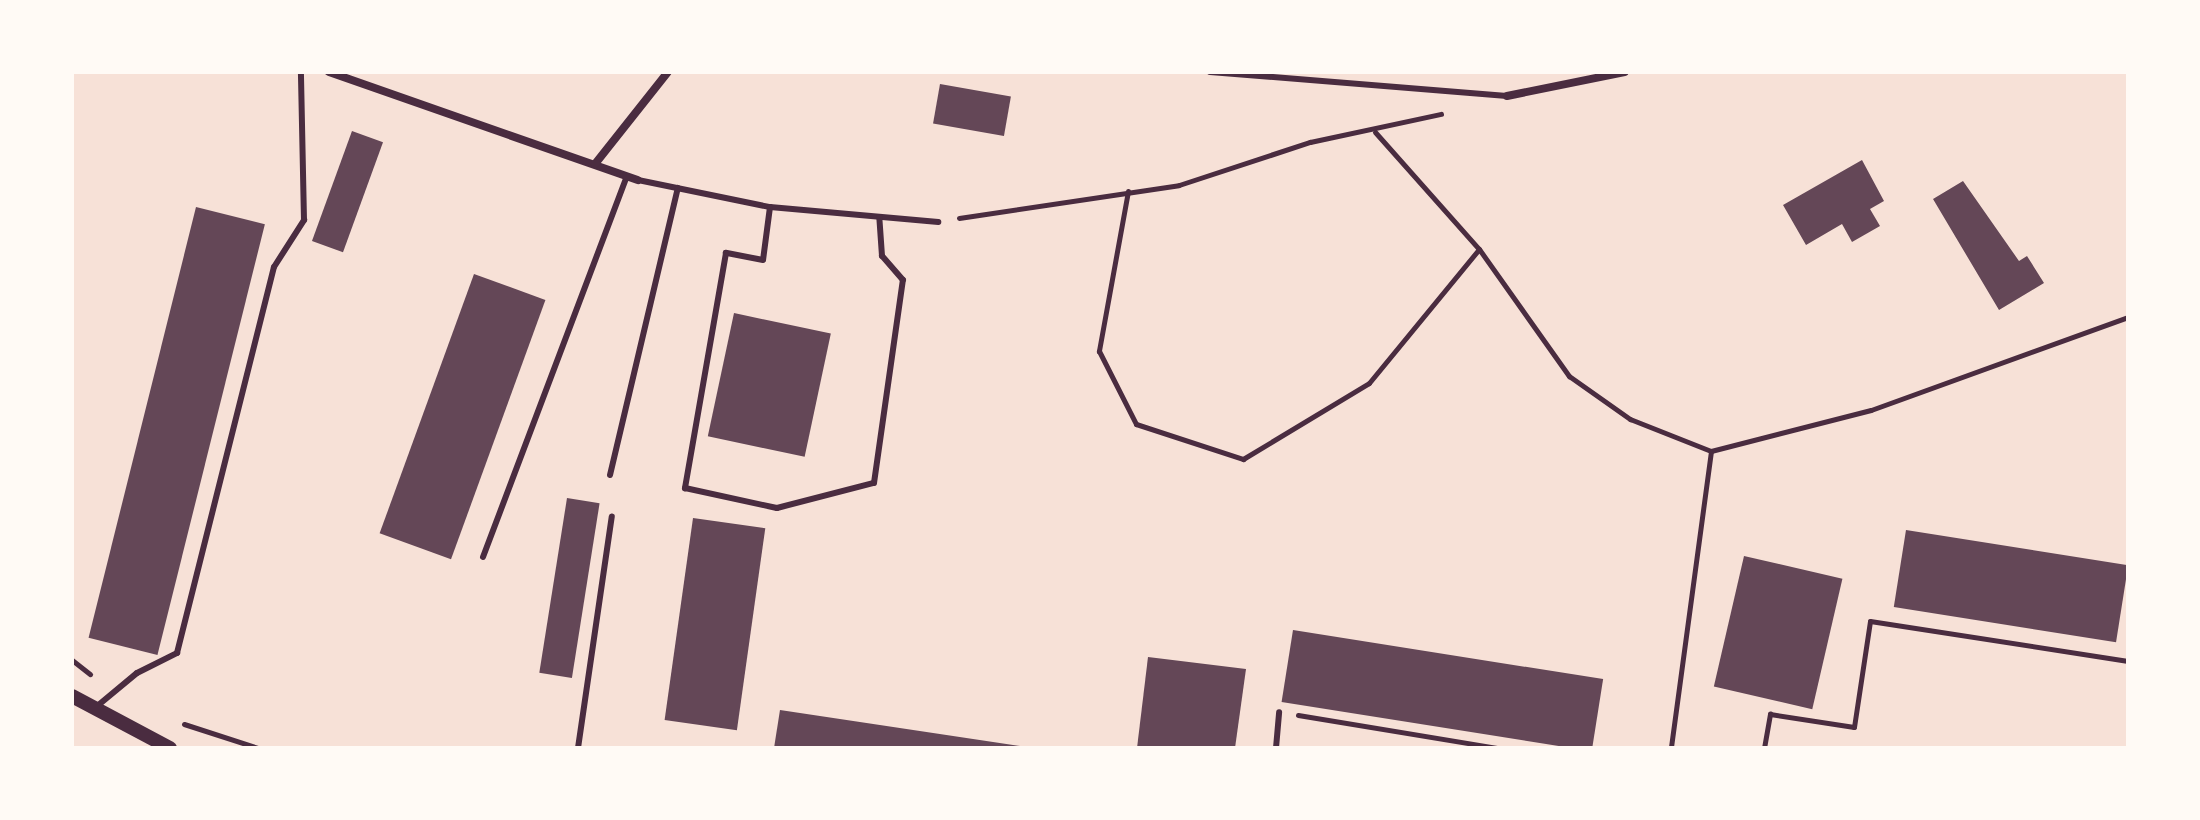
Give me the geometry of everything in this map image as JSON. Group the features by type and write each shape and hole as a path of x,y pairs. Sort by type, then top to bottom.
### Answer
{"street":[{"path":"329,72 638,180"},
{"path":"595,164 668,72"},
{"path":"1507,96 1625,72"},
{"path":"72,696 170,748"}],"lane":[{"path":"95,708 118,689 177,653 274,267 304,220 301,72"},
{"path":"1210,72 1507,96"},
{"path":"483,557 627,176"},
{"path":"638,180 770,207 938,222"},
{"path":"610,475 678,188"},
{"path":"770,207 763,260 726,253 685,488 777,508 874,483 903,280 882,256 879,217"},
{"path":"578,748 612,516"},
{"path":"1276,748 1279,712"}],"path":[{"path":"938,222 1179,185 1310,142 1375,132 1448,112"},
{"path":"1375,132 1479,249 1569,376 1639,424 1711,451 1871,410 2128,317"},
{"path":"1128,191 1099,351 1136,424 1243,459 1369,383 1479,249"},
{"path":"1671,748 1711,451"},
{"path":"1764,748 1770,714 1854,727 1870,621 2128,661"},
{"path":"72,660 118,689"},
{"path":"1279,712 1498,748"},
{"path":"173,718 258,748"}],"building":[{"path":"940,84 1011,97 1004,136 933,123"},
{"path":"352,131 383,142 343,252 312,241"},
{"path":"1862,160 1884,201 1870,209 1880,226 1852,242 1842,224 1806,245 1783,205"},
{"path":"1963,181 2019,261 2027,256 2044,283 1999,310 1933,199"},
{"path":"196,207 265,224 157,655 89,638"},
{"path":"474,274 545,300 451,559 380,533"},
{"path":"734,313 831,334 805,457 708,436"},
{"path":"567,498 600,503 572,678 539,673"},
{"path":"693,518 765,528 737,730 665,720"},
{"path":"1906,530 2128,565 2116,642 1894,607"},
{"path":"1744,556 1842,579 1812,709 1714,687"},
{"path":"1293,630 1603,679 1592,748 1571,748 1282,702"},
{"path":"1148,657 1246,669 1235,748 1137,748"},
{"path":"780,710 1020,746 1020,748 774,748"}]}
